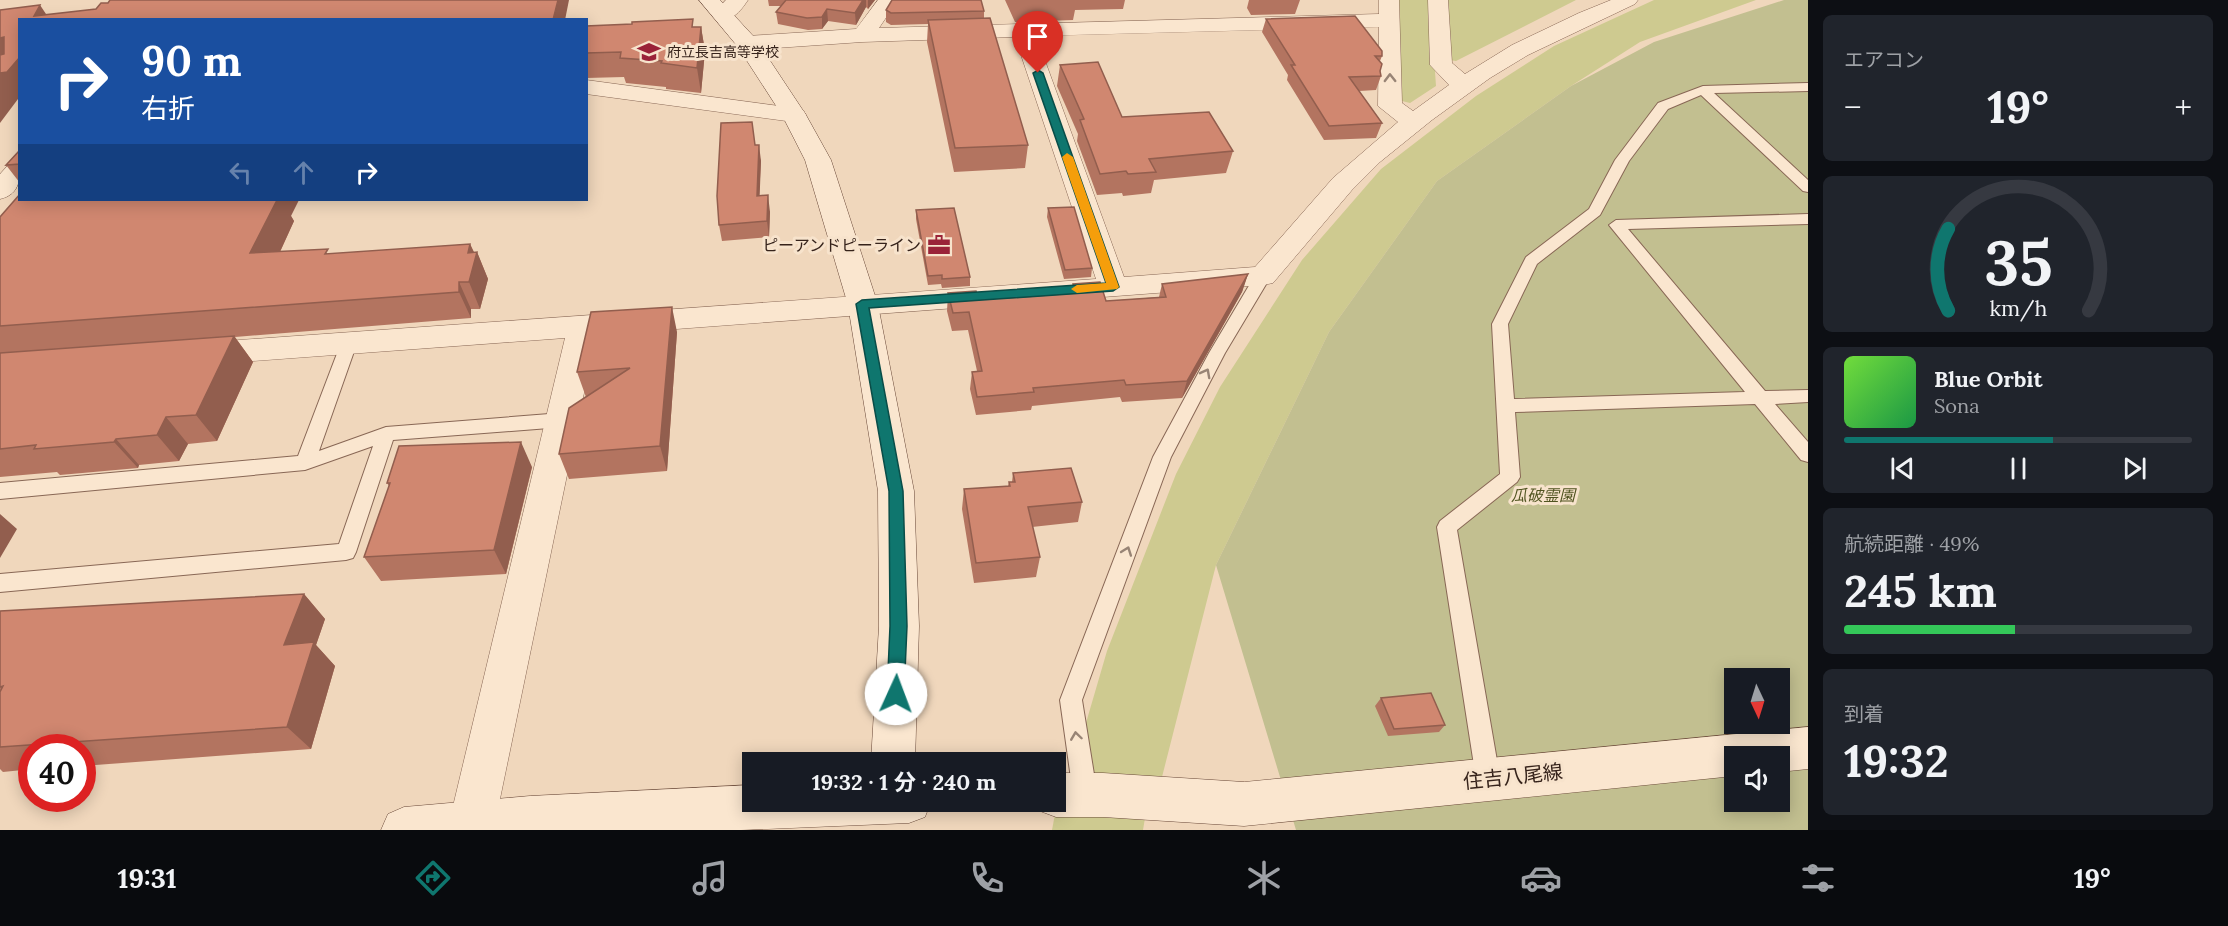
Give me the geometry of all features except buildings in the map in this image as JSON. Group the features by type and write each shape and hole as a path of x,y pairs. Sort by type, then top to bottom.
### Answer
{"street":[{"path":"862,35 880,14 888,0"},
{"path":"1438,0 1441,65 1464,86"},
{"path":"171,356 1263,276 1305,226 1370,158 1415,123 1464,86 1520,50 1628,0"},
{"path":"723,5 795,115 818,160 862,304 896,491 898,626 893,752"},
{"path":"747,43 862,35 1023,30 1212,16 1389,10 1390,106 1415,123"},
{"path":"1023,30 1113,287"},
{"path":"588,87 795,115"},
{"path":"0,191 18,169"},
{"path":"472,823 583,327"},
{"name":"住吉八尾線","path":"1071,794 1188,803 1247,817 1488,778 1808,748"},
{"path":"404,830 472,823 742,807"},
{"path":"888,830 890,812"}],"lane":[{"path":"1488,778 1447,527 1510,477 1500,324 1531,261 1595,212 1622,160 1663,106 1702,90 1808,87"},
{"path":"1702,90 1808,188"},
{"path":"1808,219 1616,225 1758,398 1808,455"},
{"path":"1071,794 1071,700 1162,457 1217,353 1263,276"},
{"path":"305,463 349,343"},
{"path":"1504,406 1808,396"},
{"path":"0,490 305,463 386,434 562,420"},
{"path":"0,583 346,552 386,434"}],"shaded area":[{"path":"1399,0 1430,0 1436,86 1410,103 1398,100"},
{"path":"1447,0 1576,0 1456,61 1449,60"},
{"path":"1654,0 1756,0 1640,42 1571,86 1437,181 1329,332 1216,565 1162,777 1069,781 1107,651 1176,474 1220,387 1302,260 1381,169 1476,96 1554,46"},
{"path":"1147,806 1143,830 1052,830 1055,814"}],"green space":[{"name":"瓜破霊園","path":"1784,0 1808,0 1808,830 1296,830 1216,565 1329,332 1437,181 1571,86 1654,42"}],"slow traffic":[{"path":"1067,157 1113,287 1077,289"}],"place":[{"name":"府立長吉高等学校","path":"649,52"},
{"name":"ピーアンドピーライン","path":"939,245"}],"route":[{"path":"896,694 898,626 896,491 862,304 1113,287 1038,73"}]}
